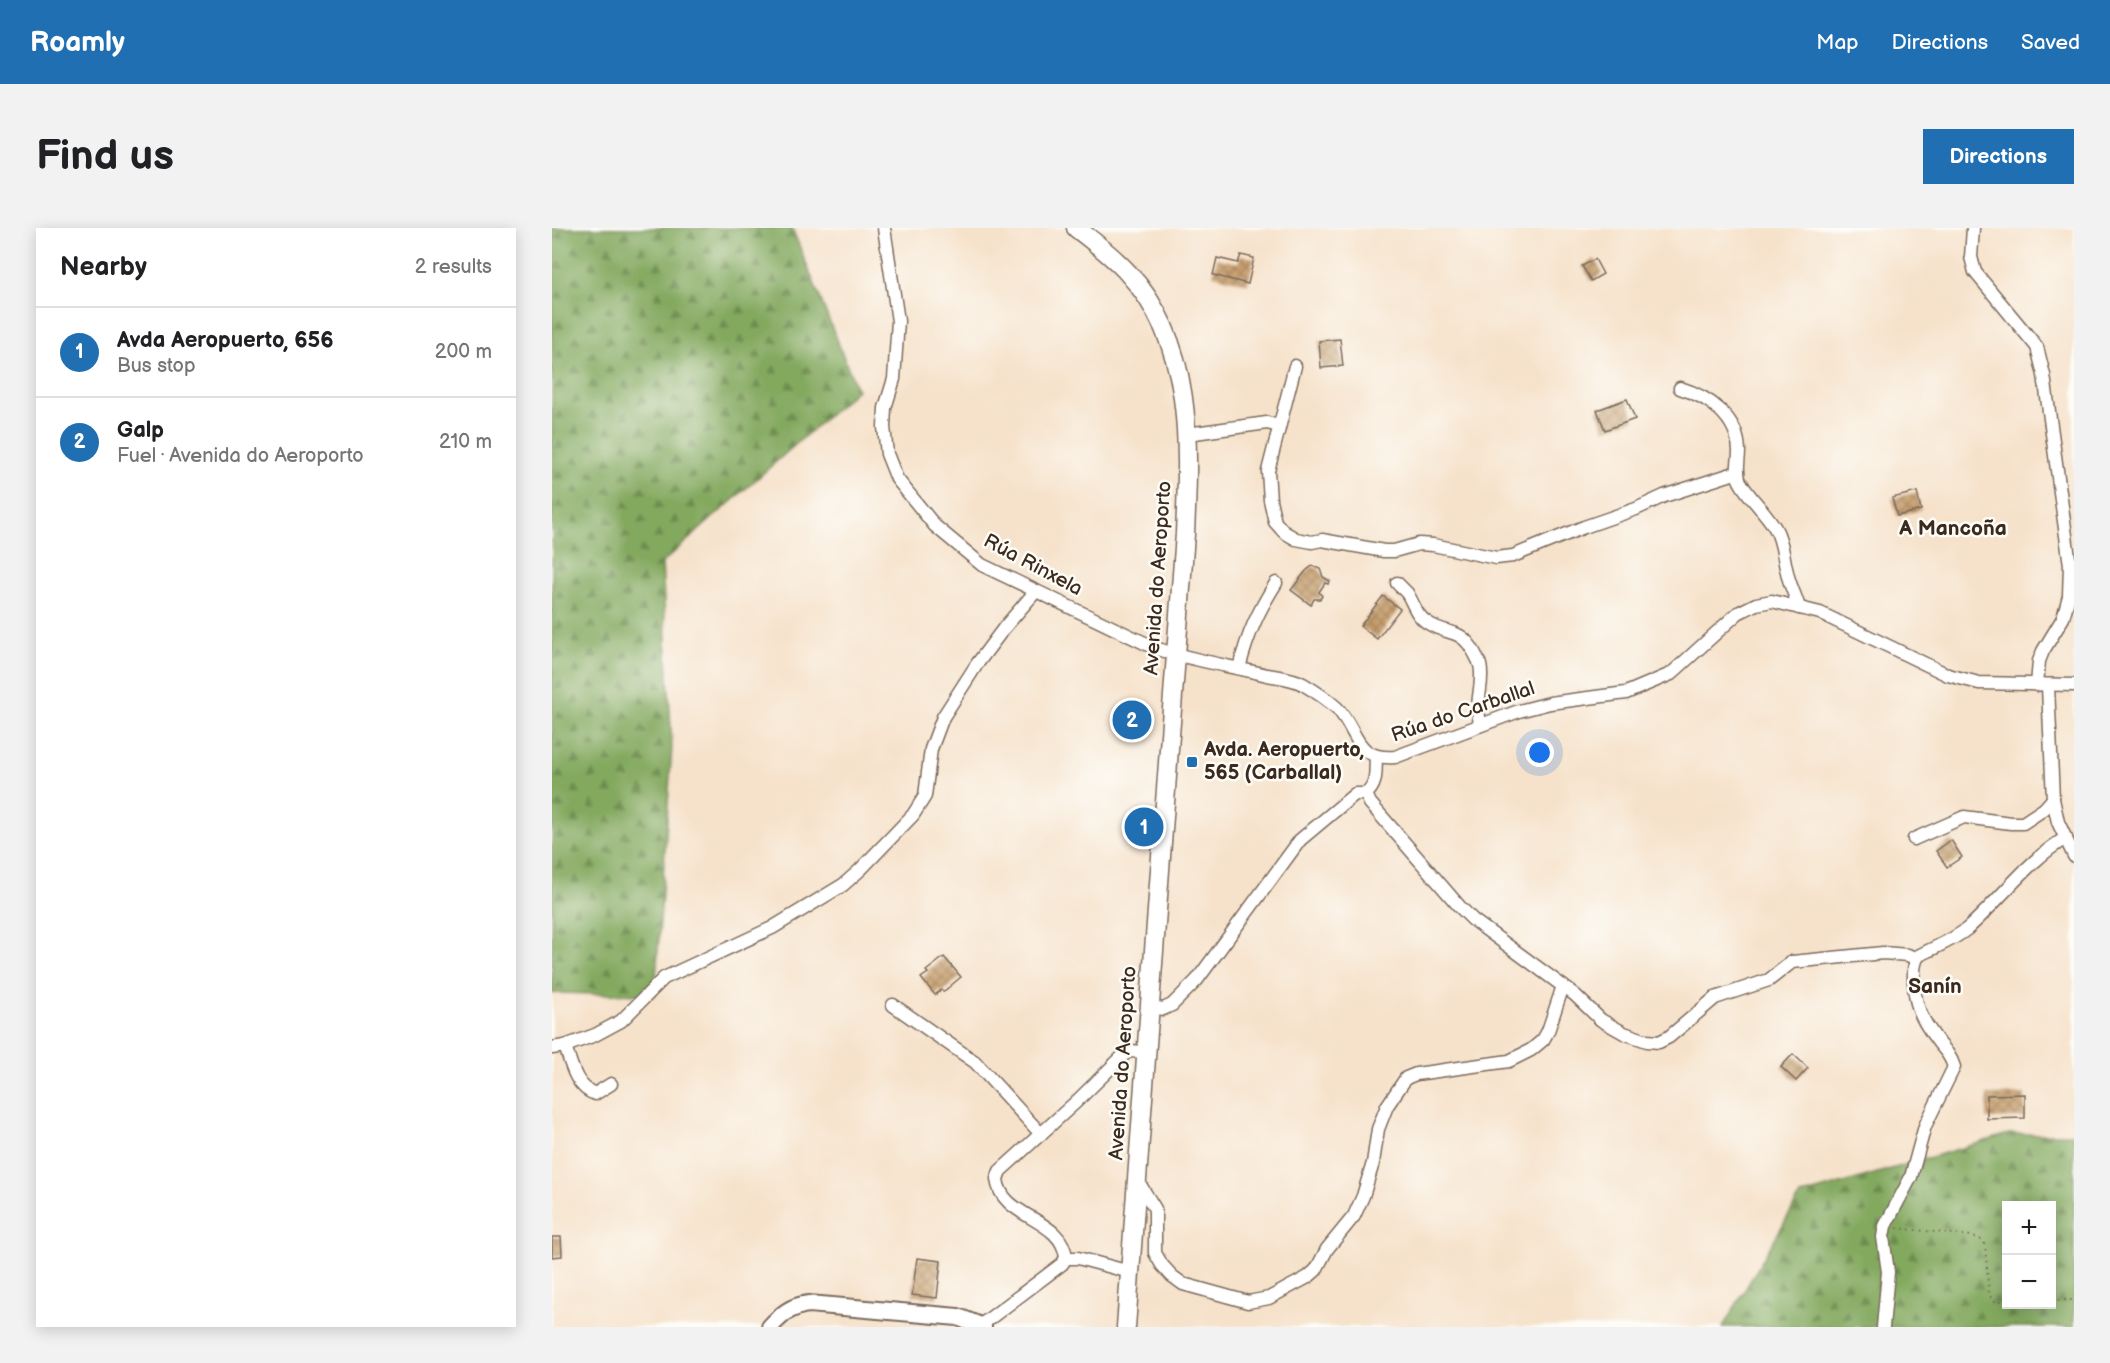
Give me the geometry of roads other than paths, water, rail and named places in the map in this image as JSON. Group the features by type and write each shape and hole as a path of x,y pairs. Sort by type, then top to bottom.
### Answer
{"main road":[{"name":"Avenida do Aeroporto","path":"1076,228 1129,274 1160,321 1176,362 1187,434 1187,480 1176,655 1126,1327"},
{"path":"770,1327 782,1313 796,1305 809,1304 958,1317 982,1326"}],"street":[{"name":"Rúa Rinxela","path":"884,228 898,321 894,379 885,408 884,427 887,453 897,479 935,526 982,565 1155,648 1176,655"},
{"path":"1973,228 1971,256 1975,272 2037,347 2044,375 2070,565 2069,596 2063,618 2043,651 2043,686 2053,799 2058,822 2074,856"},
{"path":"1295,366 1268,471 1270,500 1275,522 1284,532 1296,539 1312,542 1322,540 1384,551 1394,551 1419,544 1496,558 1513,556 1664,496 1738,472"},
{"path":"1680,388 1716,404 1728,419 1739,449 1740,482 1776,528 1787,575 1798,608"},
{"path":"1187,434 1267,423 1280,426"},
{"path":"1239,668 1248,634 1276,583"},
{"path":"1397,583 1407,593 1415,611 1428,623 1462,636 1468,642 1480,663 1477,704 1481,725"},
{"path":"552,1048 565,1046 595,1035 621,1021 664,978 772,928 843,885 860,870 913,815 925,796 931,749 943,717 984,655 1036,591"},
{"name":"Rúa do Carballal","path":"1176,655 1301,683 1337,708 1362,746 1369,754 1376,757 1395,757 1519,711 1550,703 1626,693 1671,674 1738,613 1756,604 1772,601 1820,613 1948,675 1979,683 2074,685"},
{"path":"1150,1007 1163,1009 1172,1005 1197,980 1300,840 1355,794 1366,794 1371,790 1376,780 1376,757"},
{"path":"1366,794 1370,802 1473,920 1575,995 1601,1020 1624,1033 1647,1041 1659,1042 1669,1037 1715,998 1769,980 1792,962 1883,953 1908,955 1916,959"},
{"path":"1914,839 1964,818 2011,824 2022,823 2044,809 2053,799"},
{"path":"1883,1327 1888,1272 1883,1237 1885,1226 1911,1177 1925,1126 1954,1067 1951,1058 1918,1011 1915,1001 1914,966 1916,959 1965,931 2022,875 2057,843 2066,838"},
{"path":"1137,1180 1155,1209 1155,1253 1162,1266 1172,1276 1183,1284 1248,1302 1269,1298 1308,1277 1316,1270 1327,1249 1354,1216 1373,1163 1378,1129 1387,1106 1406,1078 1416,1074 1509,1061 1530,1050 1543,1040 1563,986"},
{"path":"893,1005 975,1062 1041,1134"},
{"path":"565,1046 575,1075 587,1091 595,1094 611,1084"},
{"path":"982,1326 1062,1264 1066,1258 1062,1242 1057,1235 1009,1203 998,1185 997,1179 1000,1171 1128,1051 1146,1052"},
{"path":"1066,1258 1078,1258 1130,1272"}],"place":[{"name":"Galp","path":"1132,720"},
{"name":"Avda. Aeropuerto, 565 (Carballal)","path":"1192,762"},
{"name":"Avda Aeropuerto, 656","path":"1144,827"}],"district":[{"name":"A Mancoña","path":"1953,528"},
{"name":"Sanín","path":"1935,986"}]}
